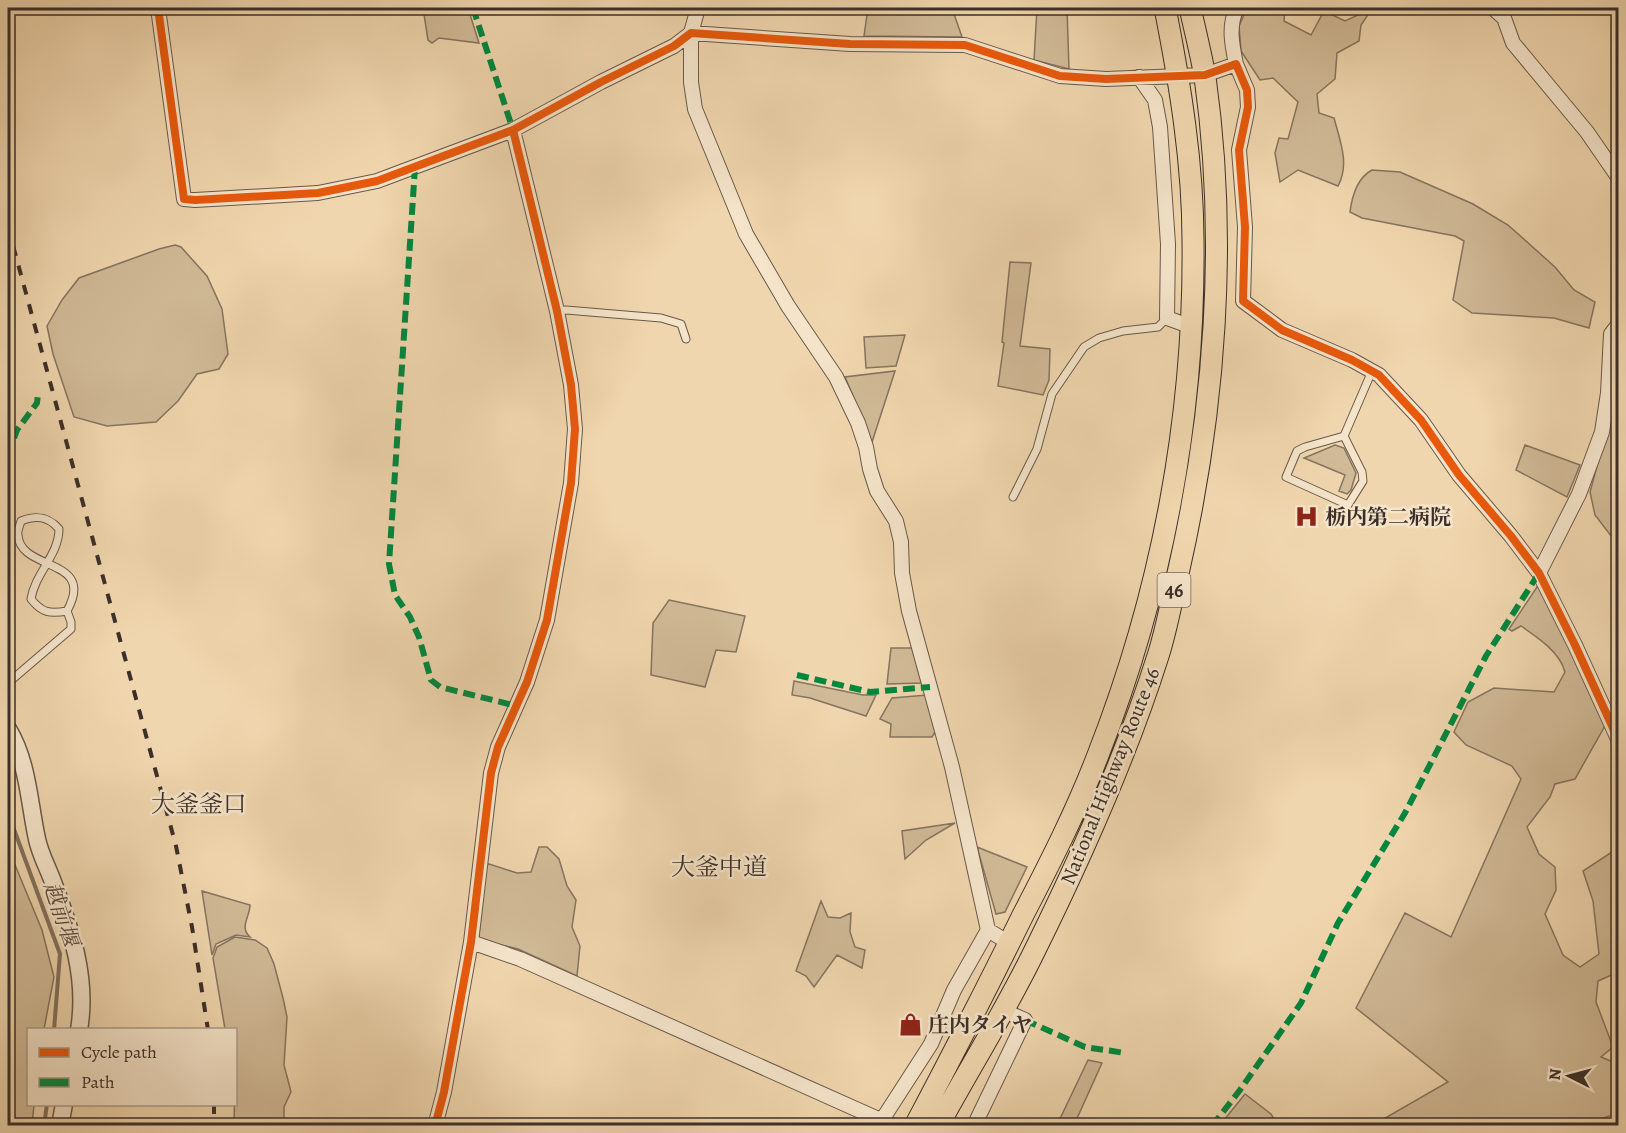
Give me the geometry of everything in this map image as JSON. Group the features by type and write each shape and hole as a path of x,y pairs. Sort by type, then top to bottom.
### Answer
{"highway":[{"name":"National Highway Route 46","path":"915,1125 1064,836 1098,755 1137,647 1167,526 1184,412 1192,327 1193,240 1189,163 1179,75 1164,8"},
{"name":"National Highway Route 46","path":"938,1125 1034,952 1086,843 1119,764 1159,654 1188,530 1229,300 1205,75 1190,8"}],"street":[{"path":"158,8 184,199 195,200 318,193 377,181 513,130 674,45 691,33 850,44 965,45 1060,76 1106,79 1205,75 1236,64"},
{"path":"471,942 520,959 886,1124 931,1044 954,990 988,930 952,767 909,611 902,573 901,542 896,521 877,491 863,439 836,377 788,306 746,234 695,109 691,82 691,33 698,8"},
{"path":"1237,8 1231,19 1232,46 1236,64 1247,90 1248,107 1239,150 1245,226 1229,300 1282,330 1352,360 1379,375 1421,420 1460,475 1539,573 1618,740"},
{"path":"1493,8 1504,18 1514,43 1587,132 1612,165 1618,177"},
{"path":"1139,77 1155,100 1160,127 1168,244 1167,318 1192,327"},
{"path":"435,1125 444,1092 471,942 491,773 498,747 527,682 547,620 570,483 575,429 571,385 557,311 513,130"},
{"path":"1539,573 1579,494 1602,432 1608,393 1611,334 1618,325"},
{"path":"8,729 15,741 30,794 37,841 74,941 82,980 79,1028"},
{"path":"988,930 1009,943"},
{"path":"974,1125 1025,1020 1002,1010"},
{"path":"60,1125 64,1106"}],"lane":[{"path":"557,311 661,318 681,324 686,339"},
{"path":"1013,497 1037,449 1052,394 1084,347 1099,338 1123,331 1158,327 1167,318"},
{"path":"1344,436 1305,447 1297,452 1286,477 1348,505 1363,481 1362,472 1344,436 1372,371"},
{"path":"8,683 70,629 71,622 67,611 73,599 74,588 67,573 48,563 31,555 22,547 18,535 21,521 32,517 43,518 53,521 59,529 59,540 48,563 33,586 31,599 38,608 52,613 67,611"}],"shaded area":[{"path":"423,8 468,8 479,43 439,38 432,43 428,40"},
{"path":"868,8 952,8 962,37 864,36"},
{"path":"1037,8 1067,8 1069,69 1034,60"},
{"path":"1247,8 1285,8 1284,21 1311,35 1324,11 1345,21 1358,15 1361,8 1372,9 1361,25 1359,41 1337,53 1335,79 1317,94 1319,113 1334,118 1341,144 1344,161 1342,178 1338,186 1298,170 1280,182 1275,153 1279,138 1288,139 1298,102 1273,78 1260,80 1241,51 1239,26"},
{"path":"1372,170 1400,172 1473,204 1508,225 1555,267 1574,290 1595,302 1589,328 1554,318 1472,313 1453,300 1464,241 1455,236 1362,218 1350,212 1356,188"},
{"path":"175,245 181,247 207,276 222,309 228,354 219,369 197,374 178,401 156,422 107,426 74,417 53,354 47,326 62,300 79,278"},
{"path":"1010,262 1031,263 1020,346 1050,349 1049,380 1043,395 998,386 1004,343 1002,342"},
{"path":"905,335 896,366 866,368 864,337"},
{"path":"1618,355 1618,551 1615,541 1595,515 1590,492 1606,433 1616,356"},
{"path":"895,371 872,442 845,377"},
{"path":"1335,445 1344,448 1356,473 1351,490 1347,494 1339,491 1345,475 1304,458"},
{"path":"1525,445 1580,465 1567,497 1516,470"},
{"path":"1539,584 1606,724 1575,779 1555,784 1550,797 1527,827 1539,854 1555,867 1556,890 1545,914 1563,955 1580,967 1599,954 1593,901 1583,871 1618,848 1618,966 1614,974 1598,981 1596,1002 1613,1047 1601,1057 1618,1064 1618,1113 1581,1126 1373,1125 1448,1082 1356,1008 1405,913 1451,937 1521,779 1512,766 1466,745 1454,732 1468,702 1494,688 1554,692 1565,672 1558,658 1547,646 1521,626 1512,631 1509,629"},
{"path":"669,600 745,616 736,652 716,650 705,687 651,675 653,623"},
{"path":"891,648 914,648 924,683 887,684"},
{"path":"794,681 863,695 876,695 866,716 810,698 792,695"},
{"path":"927,695 937,729 932,737 890,737 891,724 880,719 892,698"},
{"path":"955,823 926,840 905,859 902,831"},
{"path":"539,847 547,847 559,859 567,886 576,900 572,927 580,946 577,976 518,949 480,940 486,863 517,873 531,872"},
{"path":"977,847 1027,867 1005,912 996,914"},
{"path":"8,848 42,930 54,977 44,1028 27,1028 27,1106 34,1106 32,1125 8,1125"},
{"path":"202,891 250,905 245,929 250,937 236,935 216,944 212,955"},
{"path":"821,901 828,917 840,918 851,913 850,932 855,947 865,950 862,968 837,955 814,987 806,976 796,971"},
{"path":"235,937 255,940 267,948 274,964 287,1017 284,1065 291,1092 284,1107 284,1125 234,1125 234,1106 237,1106 237,1028 225,1028 213,958 217,947"},
{"path":"1088,1060 1102,1063 1074,1125 1057,1125"},
{"path":"1245,1094 1271,1114 1278,1125 1220,1125"}],"waterway":[{"name":"越前堰","path":"8,813 60,954 54,1028"},
{"name":"越前堰","path":"44,1126 47,1106"}],"railway":[{"path":"8,227 176,846 192,927 208,1028"},
{"path":"214,1106 214,1126"}],"marked path":[{"path":"473,8 513,130"},
{"path":"415,167 389,564 395,595 410,617 419,637 431,680 440,687 517,706"},
{"path":"8,455 17,430 37,403 38,394"},
{"path":"1212,1126 1301,1003 1338,923 1405,813 1486,656 1539,573"},
{"path":"797,675 870,692 930,687"},
{"path":"1025,1020 1085,1047 1125,1053"}],"cycle path":[{"path":"158,8 184,199 195,200 318,193 377,181 513,130 601,82 674,46 691,33 850,44 965,45 1060,76 1106,79 1205,75 1236,64 1247,90 1248,107 1239,150 1245,227 1243,301 1282,330 1352,360 1379,375 1421,420 1459,475 1539,573 1618,739"},
{"path":"435,1126 444,1092 471,942 491,773 498,747 527,682 547,620 571,483 575,429 571,385 557,311 513,130"}],"place":[{"name":"栃内第二病院","path":"1307,517"},
{"name":"庄内タイヤ","path":"910,1025"}],"district":[{"name":"大釜釜口","path":"199,804"},
{"name":"大釜中道","path":"719,867"}]}
